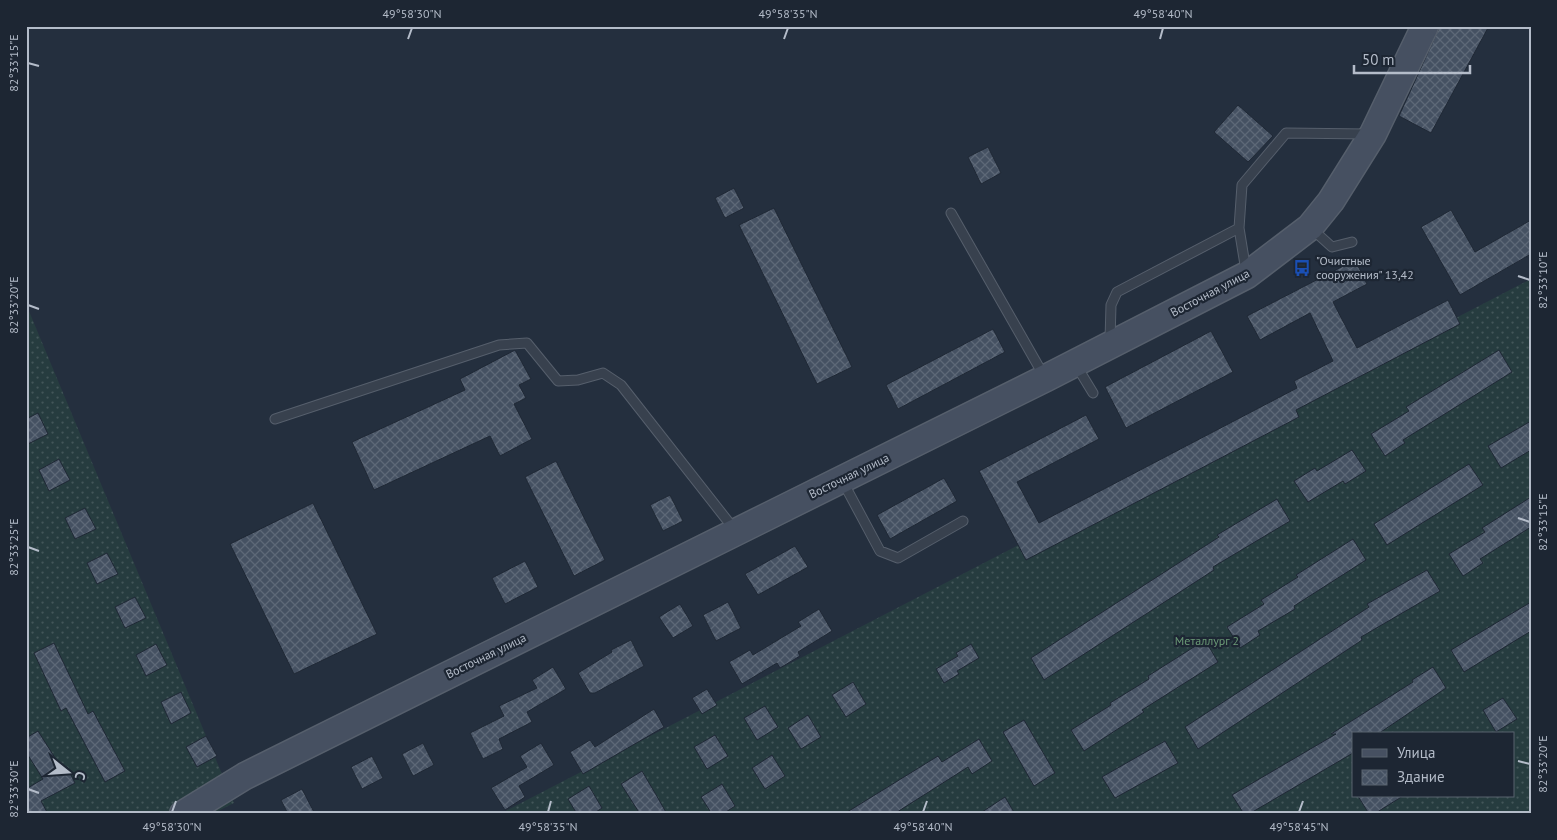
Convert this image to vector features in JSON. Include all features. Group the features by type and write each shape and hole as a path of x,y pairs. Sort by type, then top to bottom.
{"main road":[{"name":"Восточная улица","path":"183,814 263,767 1046,378 1247,275 1310,227 1331,201 1373,134 1423,29"}],"lane":[{"path":"1247,275 1239,228 1242,185 1286,133 1373,134"},
{"path":"951,213 1046,378"},
{"path":"1310,227 1332,247 1352,242"},
{"path":"1110,345 1111,305 1116,292 1239,228"},
{"path":"275,419 499,345 527,343 558,381 578,380 603,374 621,386 736,532"},
{"path":"1074,363 1093,393"},
{"path":"841,479 880,551 898,558 963,521"}],"green space":[{"name":"Металлург 2","path":"1531,279 1531,814 500,814"},
{"path":"26,304 234,803 212,814 26,814"}],"building":[{"path":"1440,26 1489,26 1431,133 1399,116"},
{"path":"1238,105 1273,136 1248,162 1214,132"},
{"path":"988,147 1001,173 981,184 968,157"},
{"path":"734,188 744,208 725,218 715,198"},
{"path":"774,208 852,367 817,384 739,225"},
{"path":"1451,210 1475,252 1531,220 1531,254 1460,295 1421,227"},
{"path":"1355,260 1367,284 1333,302 1357,348 1448,300 1460,324 1296,410 1299,417 1026,560 979,471 1086,415 1099,439 1017,482 1039,523 1297,388 1294,381 1333,361 1310,313 1260,340 1247,316"},
{"path":"993,329 1005,352 898,409 886,385"},
{"path":"1211,331 1233,372 1126,428 1105,387"},
{"path":"515,350 531,379 519,385 526,398 514,404 532,439 500,456 490,436 374,490 352,442 465,390 460,379"},
{"path":"1499,350 1512,372 1403,440 1405,443 1385,456 1371,434 1409,411 1406,407"},
{"path":"38,413 48,434 26,445 26,419"},
{"path":"1531,421 1531,450 1501,468 1488,446"},
{"path":"1352,450 1366,471 1345,484 1343,481 1308,502 1294,481 1315,468 1317,471"},
{"path":"59,459 70,480 49,491 39,470"},
{"path":"556,461 605,560 574,576 525,477"},
{"path":"1469,464 1483,485 1387,545 1374,524"},
{"path":"944,478 957,501 890,539 877,515"},
{"path":"670,495 683,521 663,531 650,505"},
{"path":"1531,497 1531,527 1480,559 1483,563 1463,576 1449,554 1485,532 1482,528"},
{"path":"1277,499 1290,521 1213,567 1214,570 1044,680 1031,658 1219,537 1217,535"},
{"path":"313,503 377,634 294,674 230,544"},
{"path":"85,508 96,529 75,539 65,518"},
{"path":"1353,539 1366,560 1294,606 1295,609 1258,631 1260,635 1240,648 1227,627 1264,604 1261,600 1298,577 1296,575"},
{"path":"795,546 808,567 758,595 745,574"},
{"path":"107,553 118,574 97,584 87,563"},
{"path":"525,561 538,587 505,604 492,578"},
{"path":"1427,570 1440,591 1361,637 1362,640 1198,749 1185,727 1369,607 1367,604"},
{"path":"135,597 146,618 125,628 115,607"},
{"path":"728,602 741,628 716,641 703,615"},
{"path":"1531,602 1531,631 1464,672 1451,650"},
{"path":"680,604 693,626 673,638 659,617"},
{"path":"819,609 832,631 798,652 800,656 780,668 777,663 742,684 729,662 750,650 753,655 801,626 798,622"},
{"path":"631,640 644,666 595,693 590,693 578,673 612,652 611,650"},
{"path":"1205,640 1218,662 1142,710 1144,712 1084,751 1071,730 1149,679 1148,676"},
{"path":"54,643 88,714 93,711 125,771 105,782 66,708 61,711 34,653"},
{"path":"156,644 167,665 146,676 136,655"},
{"path":"971,644 979,658 957,671 959,674 944,683 936,669 958,656 956,653"},
{"path":"553,667 566,689 527,712 532,722 499,739 503,749 483,759 470,733 504,716 499,706 537,688 532,680"},
{"path":"1433,667 1446,688 1381,732 1352,732 1352,754 1249,814 1244,814 1232,795 1336,734 1331,734 1413,682 1412,680"},
{"path":"853,682 866,704 846,717 832,695"},
{"path":"707,689 717,705 702,714 692,698"},
{"path":"181,692 191,713 171,724 161,702"},
{"path":"1503,698 1517,719 1496,732 1483,710"},
{"path":"765,706 778,727 757,740 744,718"},
{"path":"654,709 664,727 583,774 570,752 590,740 595,747"},
{"path":"808,715 821,737 801,749 788,728"},
{"path":"1024,720 1055,773 1034,786 1003,732"},
{"path":"38,731 62,769 67,767 75,783 41,801 48,814 26,814 26,789 43,779 26,752 26,738"},
{"path":"715,735 728,756 707,769 694,747"},
{"path":"206,736 217,756 197,767 186,747"},
{"path":"979,739 992,761 972,774 968,767 894,814 844,814 938,756 942,762"},
{"path":"1165,741 1178,763 1115,798 1102,777"},
{"path":"423,743 434,765 413,776 402,754"},
{"path":"541,743 554,765 519,786 525,797 505,810 491,788 527,767 520,756"},
{"path":"772,755 785,776 765,789 752,768"},
{"path":"372,756 383,778 362,789 351,767"},
{"path":"642,771 667,814 640,814 621,784"},
{"path":"722,784 735,806 723,814 712,814 701,797"},
{"path":"589,786 602,808 593,814 577,814 568,799"},
{"path":"302,789 315,814 288,814 281,800"},
{"path":"1005,797 1015,814 979,814"},
{"path":"1359,798 1400,798 1374,814 1369,814"}],"place":[{"name":"\"Очистные сооружения\" 13,42","path":"1302,268"}]}
